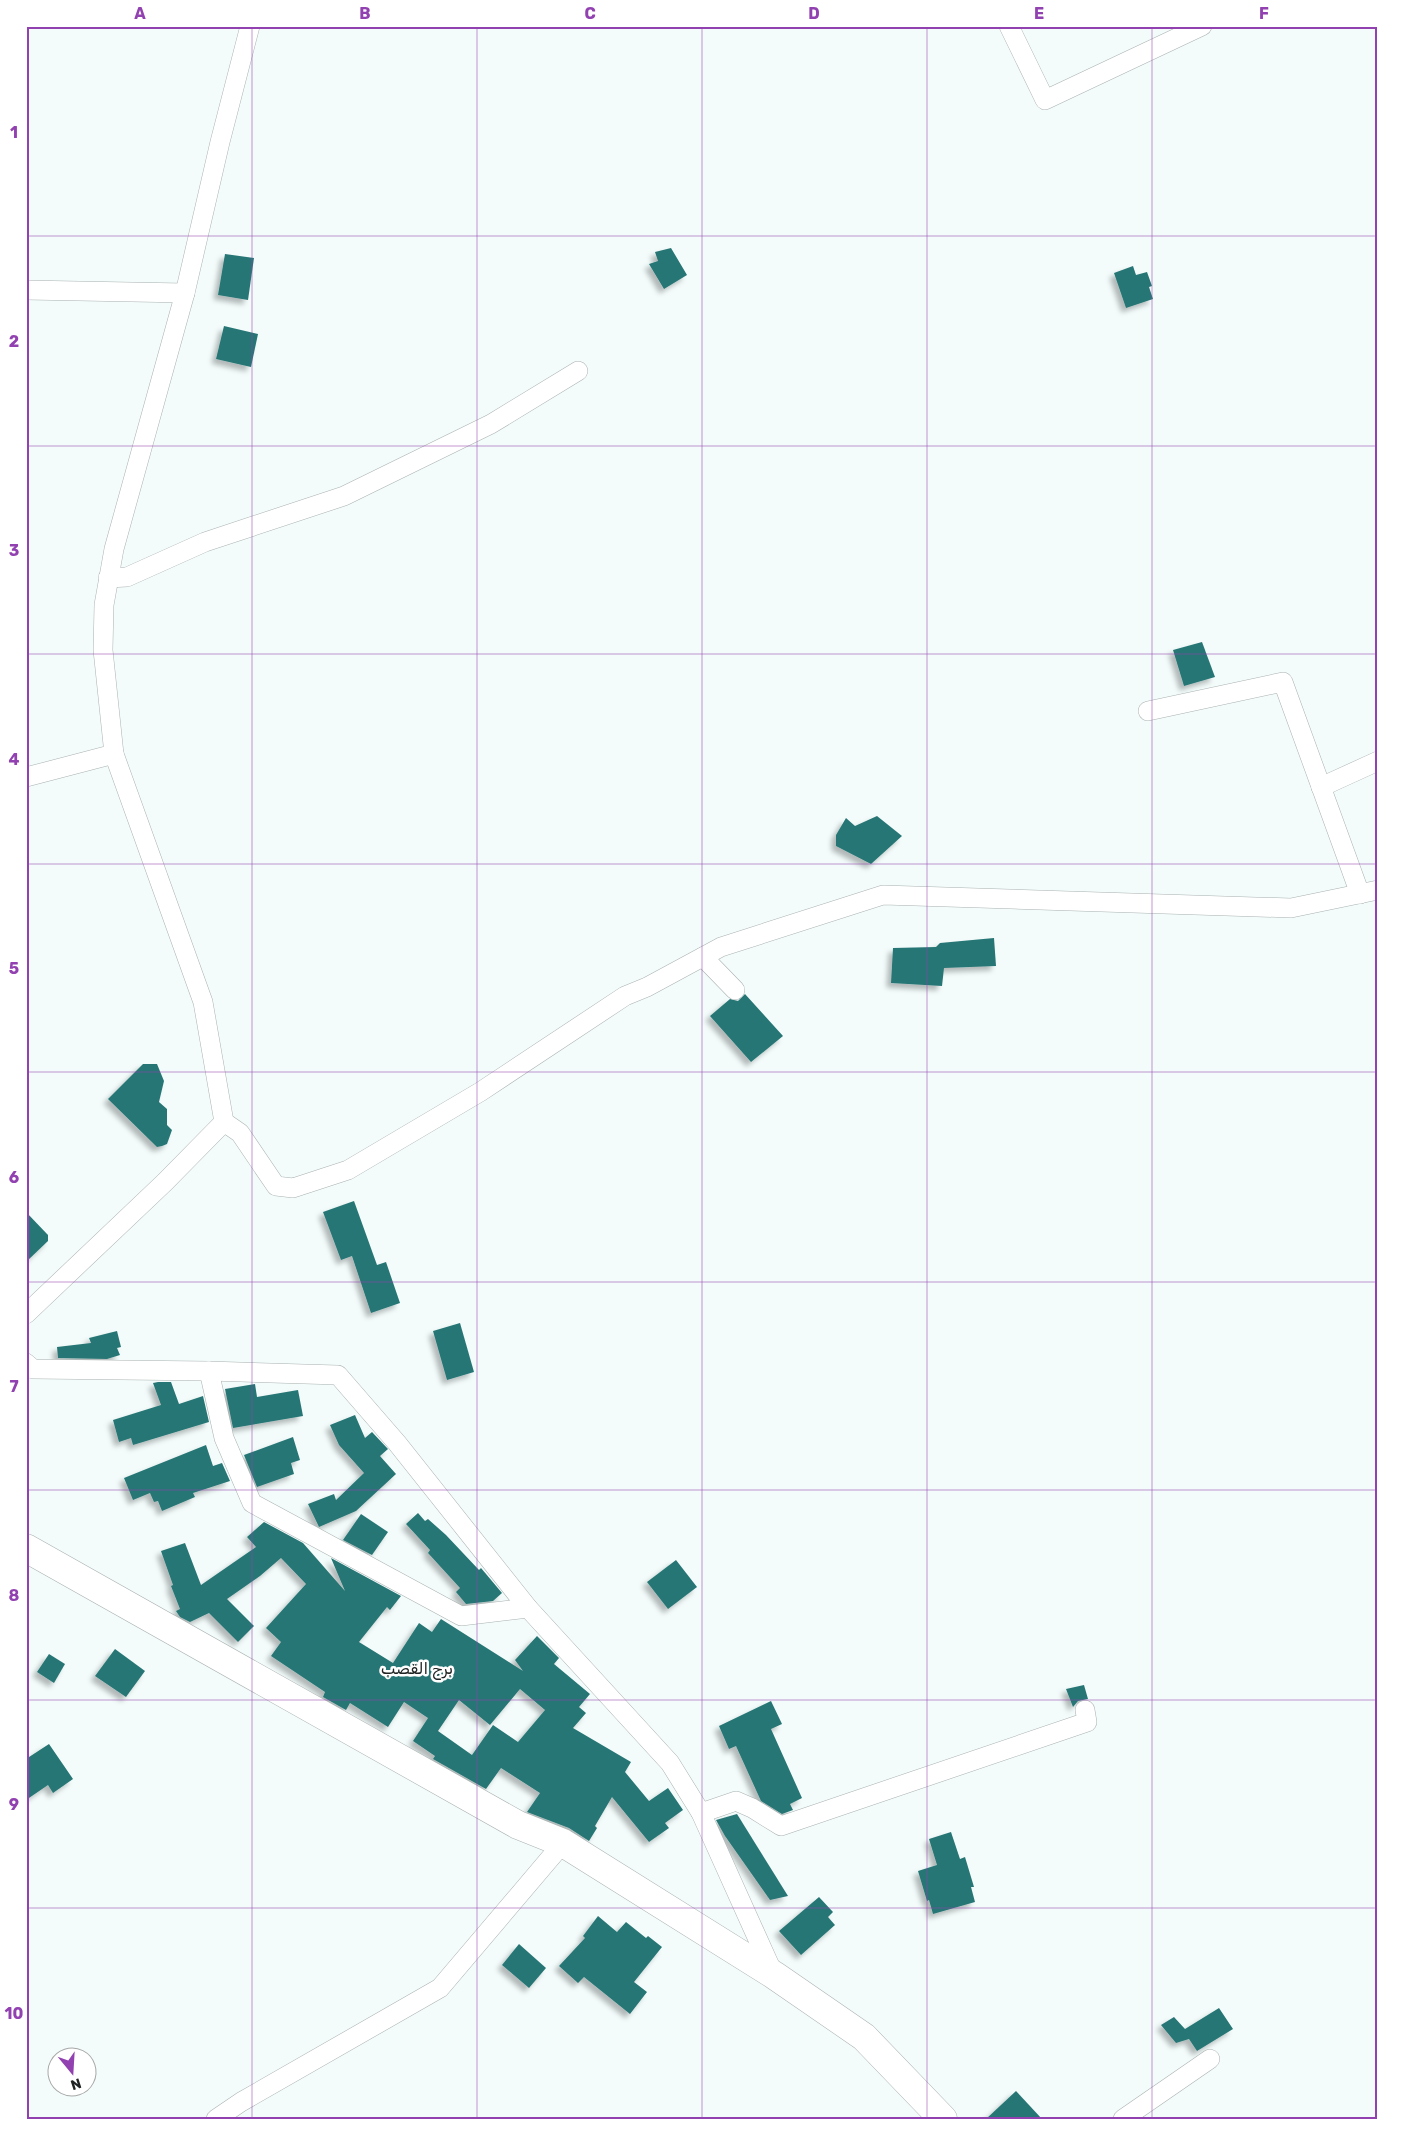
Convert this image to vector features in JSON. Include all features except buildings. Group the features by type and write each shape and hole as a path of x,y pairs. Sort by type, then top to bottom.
{"main road":[{"path":"26,1548 509,1820 563,1843 774,1975 868,2042 943,2119"}],"street":[{"path":"250,26 220,142 185,293 119,530 104,605 103,650 114,754 204,1002 224,1122 240,1133 276,1186 293,1188 348,1170 480,1092 625,996 647,987 721,947 883,895 1291,908 1369,892 1322,787 1283,682 1148,711"},
{"path":"1009,26 1045,100 1202,26"},
{"path":"26,290 185,293"},
{"path":"108,578 127,577 205,542 344,496 491,424 578,370"},
{"path":"26,777 114,754"},
{"path":"1322,787 1378,761"},
{"path":"704,957 735,990"},
{"path":"26,1314 165,1182 224,1122"},
{"path":"26,1363 33,1369 338,1375 397,1443 528,1608 670,1764 701,1813 774,1975"},
{"path":"209,1371 224,1438 252,1503 461,1616 528,1608"},
{"path":"701,1813 736,1801 752,1808 781,1826 1087,1722 1085,1710"},
{"path":"216,2119 241,2102 440,1988 563,1843"},
{"path":"1123,2119 1210,2059"}],"district":[{"name":"برج القصب","path":"417,1668"}]}
